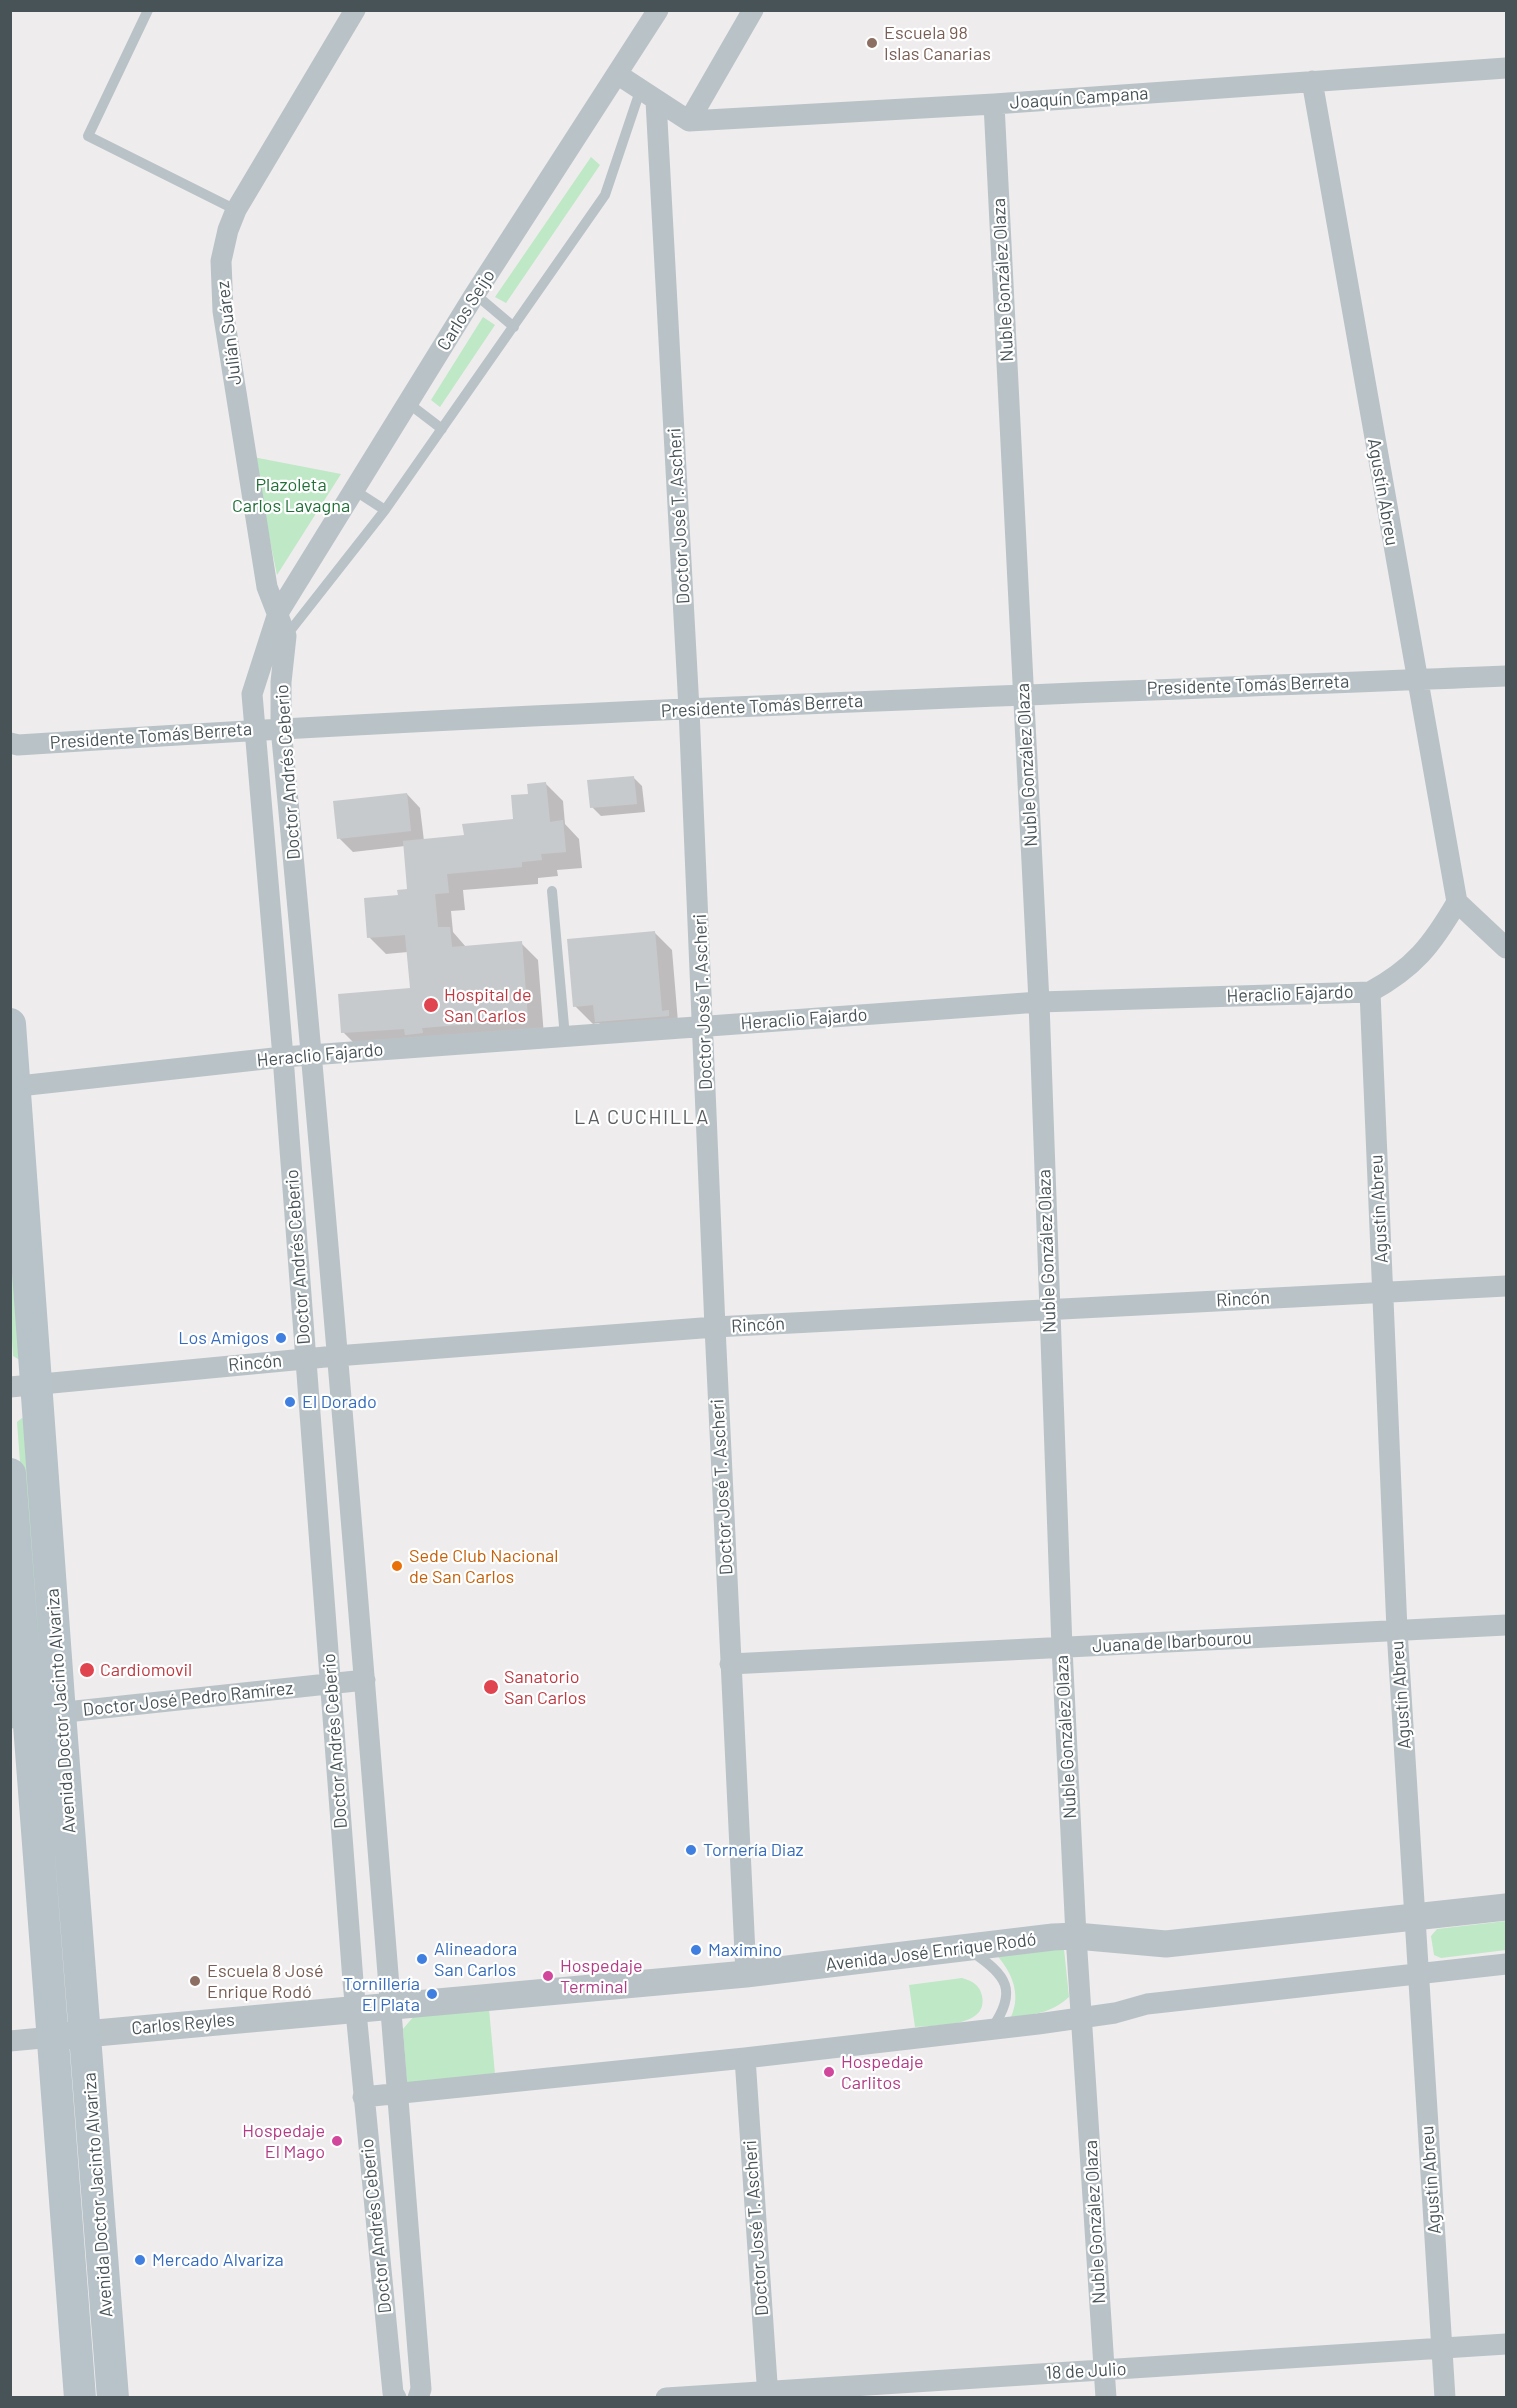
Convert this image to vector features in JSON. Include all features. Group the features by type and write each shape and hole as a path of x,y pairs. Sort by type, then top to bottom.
{"main road":[{"name":"Avenida Doctor Jacinto Alvariza","path":"10,1024 24,1385 60,1713 113,2397"},
{"name":"Avenida Doctor Jacinto Alvariza","path":"10,1474 19,1717 53,2037 80,2397"}],"street":[{"name":"Julián Suárez","path":"278,614 267,587 223,311 221,261 228,230 236,210 355,10"},
{"name":"Carlos Seijo","path":"278,614 475,294 658,10"},
{"path":"617,75 689,121 753,10"},
{"name":"Joaquín Campana","path":"689,121 994,104 1506,68"},
{"name":"Agustín Abreu","path":"1312,81 1457,902"},
{"name":"Doctor José T. Ascheri","path":"648,96 689,709 730,1664 746,1974"},
{"name":"Nuble González Olaza","path":"994,104 1039,1002 1048,1308 1076,1936 1106,2397"},
{"name":"Doctor Andrés Ceberio","path":"278,614 286,636 281,682 281,728 313,1055 421,2389 418,2397"},
{"name":"Doctor Andrés Ceberio","path":"278,614 252,694 254,729 283,1057 355,2008 393,2393 396,2397"},
{"name":"Presidente Tomás Berreta","path":"13,747 254,729 1023,694 1506,676"},
{"path":"1457,902 1506,948"},
{"name":"Heraclio Fajardo","path":"13,1087 283,1057 1039,1002 1370,992 1401,975 1428,946 1457,902"},
{"name":"Agustín Abreu","path":"1370,992 1397,1630 1445,2397"},
{"name":"Rincón","path":"24,1385 336,1356 715,1327 1506,1286"},
{"name":"Juana de Ibarbourou","path":"730,1664 1506,1625"},
{"name":"Doctor José Pedro Ramírez","path":"19,1717 364,1680"},
{"name":"Avenida José Enrique Rodó","path":"355,2008 746,1974 1076,1936 1166,1944 1506,1907"},
{"path":"363,2097 745,2058 1083,2019 1147,2004 1506,1964"},
{"name":"Carlos Reyles","path":"10,2041 355,2008"},
{"name":"Doctor José T. Ascheri","path":"745,2058 768,2394"},
{"name":"18 de Julio","path":"666,2397 768,2394 1506,2344"}],"lane":[{"path":"148,10 88,136 236,210"},
{"path":"286,636 385,510 605,195 648,96"},
{"path":"475,294 514,327"},
{"path":"408,403 442,429"},
{"path":"354,490 385,510"},
{"path":"552,891 565,1036"},
{"path":"965,1948 999,1972 1006,1990 1005,2009 992,2028"}],"green space":[{"path":"591,157 600,165 506,303 495,297"},
{"path":"483,317 495,325 440,407 431,400"},
{"name":"Plazoleta Carlos Lavagna","path":"253,457 341,474 277,575"},
{"path":"10,1199 21,1358 18,1359 13,1356 11,1320"},
{"path":"22,1418 25,1419 44,1690 37,1688 17,1422"},
{"path":"1506,1921 1506,1950 1441,1958 1434,1955 1431,1936 1437,1929"},
{"path":"1064,1949 1069,1997 1049,2010 1011,2017 1015,1999 1013,1983 1006,1967 995,1953"},
{"path":"962,1978 975,1984 981,1992 982,2006 977,2014 958,2023 915,2027 909,1985"},
{"path":"489,2009 495,2074 407,2084 403,2029 414,2016"}],"building":[{"path":"634,776 637,804 590,808 587,780"},
{"path":"546,782 550,822 563,820 566,852 541,854 542,860 522,862 522,867 447,874 449,893 435,894 438,927 450,927 452,947 522,941 528,1019 422,1028 423,1033 405,1035 404,1029 341,1033 338,994 410,988 405,935 367,938 364,898 398,895 397,890 407,889 403,841 464,835 462,824 513,819 511,795 528,794 527,784"},
{"path":"407,793 411,831 337,839 333,801"},
{"path":"655,931 662,1011 669,1010 669,1016 595,1022 593,1005 573,1007 567,939"}],"place":[{"name":"Escuela 98 Islas Canarias","path":"872,43"},
{"name":"Hospital de San Carlos","path":"431,1005"},
{"name":"Los Amigos","path":"281,1338"},
{"name":"El Dorado","path":"290,1402"},
{"name":"Sede Club Nacional de San Carlos","path":"397,1566"},
{"name":"Cardiomovil","path":"87,1670"},
{"name":"Sanatorio San Carlos","path":"491,1687"},
{"name":"Tornería Diaz","path":"691,1850"},
{"name":"Maximino","path":"696,1950"},
{"name":"Alineadora San Carlos","path":"422,1959"},
{"name":"Hospedaje Terminal","path":"548,1976"},
{"name":"Escuela 8 José Enrique Rodó","path":"195,1981"},
{"name":"Tornillería El Plata","path":"432,1994"},
{"name":"Hospedaje Carlitos","path":"829,2072"},
{"name":"Hospedaje El Mago","path":"337,2141"},
{"name":"Mercado Alvariza","path":"140,2260"}],"district":[{"name":"LA CUCHILLA","path":"642,1117"}]}
